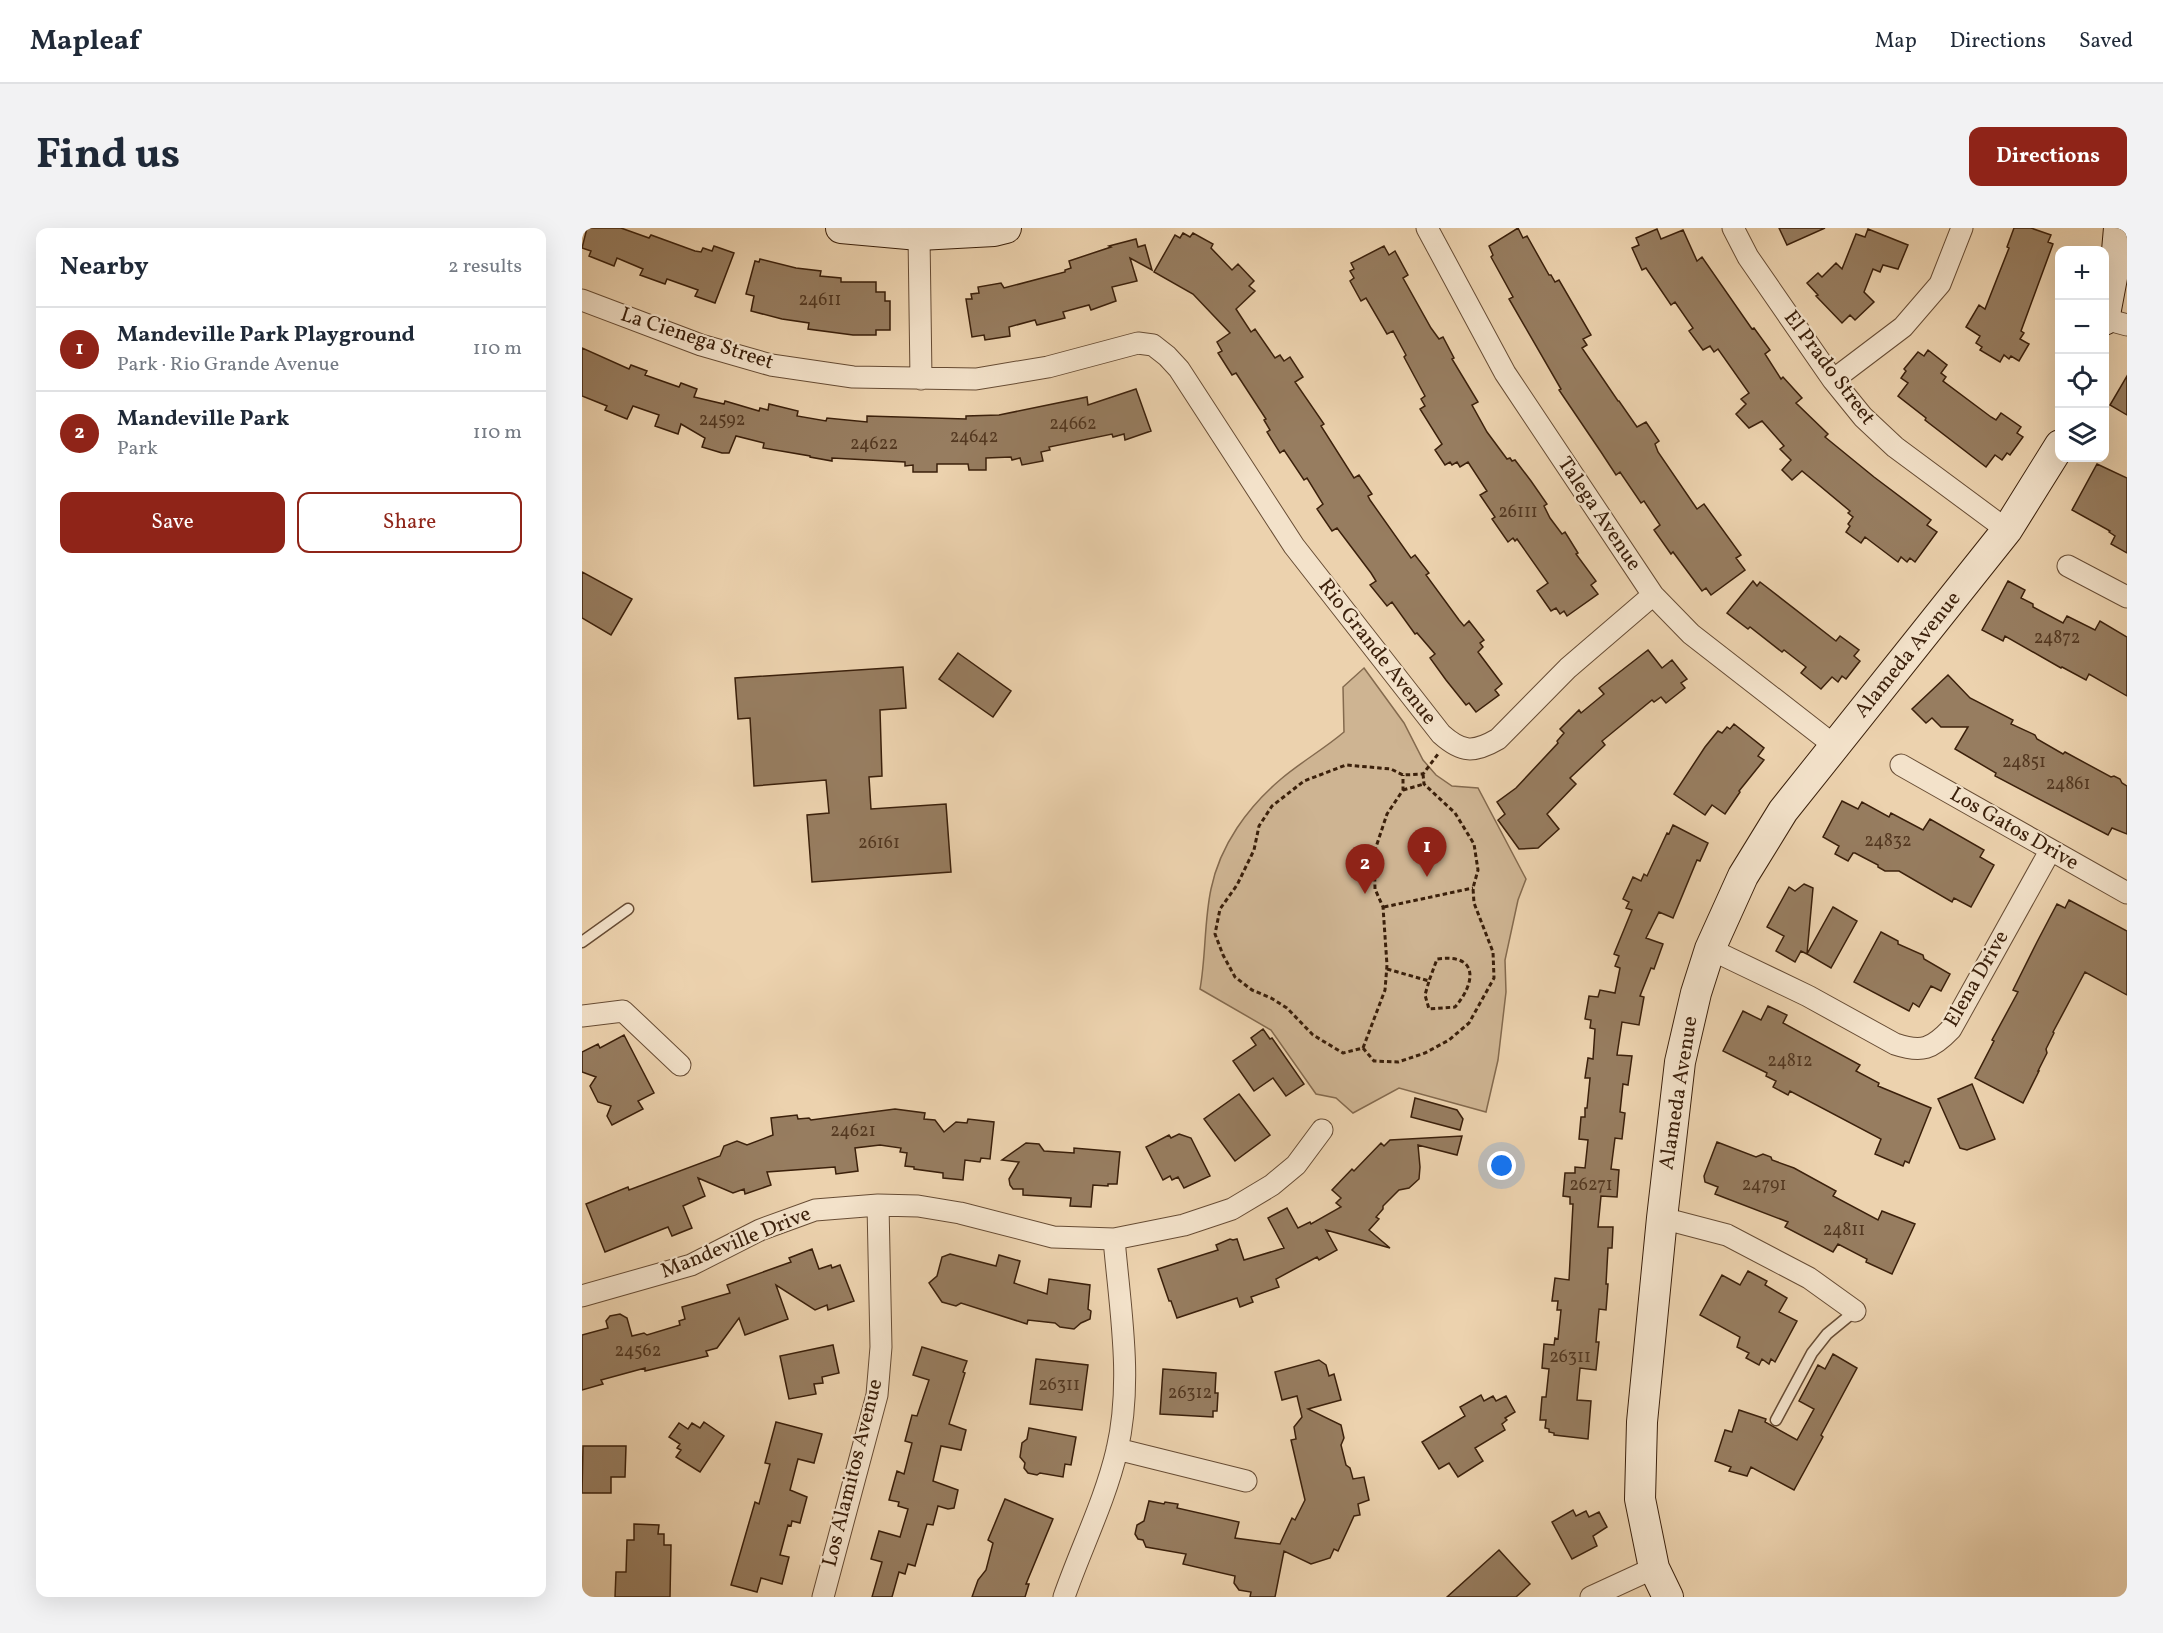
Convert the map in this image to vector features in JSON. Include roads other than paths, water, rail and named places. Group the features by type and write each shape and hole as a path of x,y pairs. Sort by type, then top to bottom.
{"street":[{"path":"841,228 920,235 994,231 1006,228"},
{"name":"Talega Avenue","path":"1427,228 1505,373 1653,595 1691,634 1835,747"},
{"name":"El Prado Street","path":"1733,228 1748,257 1833,380 1863,417 1895,447 2007,530"},
{"path":"1833,380 1903,327 1940,284 1962,228"},
{"path":"2108,300 2119,228"},
{"path":"920,235 921,379"},
{"name":"La Cienega Street","path":"582,300 701,345 771,365 853,377 976,379 1048,367 1125,345 1138,343 1153,345"},
{"path":"2109,321 2127,324"},
{"name":"Rio Grande Avenue","path":"1153,345 1179,369 1294,546 1441,734 1454,746 1469,750 1486,747 1498,739 1568,668 1653,595"},
{"name":"Alameda Avenue","path":"1668,1597 1654,1568 1640,1499 1642,1422 1680,1062 1695,993 1710,949 1743,876 1783,811 2007,530 2055,453"},
{"path":"2068,566 2127,597"},
{"name":"Los Gatos Drive","path":"1901,765 2127,893"},
{"name":"Elena Drive","path":"1710,949 1808,996 1895,1044 1910,1049 1925,1049 1938,1042 1951,1029 2050,851"},
{"path":"582,1016 623,1011 680,1065"},
{"name":"Mandeville Drive","path":"582,1296 691,1265 759,1230 814,1210 878,1205 918,1206 960,1213 1053,1237 1114,1239 1184,1225 1232,1209 1272,1185 1296,1165 1322,1130"},
{"name":"Los Alamitos Avenue","path":"823,1597 877,1395 880,1347 878,1205"},
{"path":"1662,1218 1727,1235 1809,1278 1855,1311"},
{"path":"1064,1597 1105,1492 1117,1449 1124,1403 1125,1358 1114,1239"},
{"path":"1117,1449 1246,1481"},
{"path":"1591,1597 1654,1568"}],"lane":[{"path":"582,942 628,909"},
{"path":"1776,1420 1812,1353 1827,1334 1855,1311"}],"place":[{"name":"Mandeville Park Playground","path":"1427,877"},
{"name":"Mandeville Park","path":"1365,894"}]}
